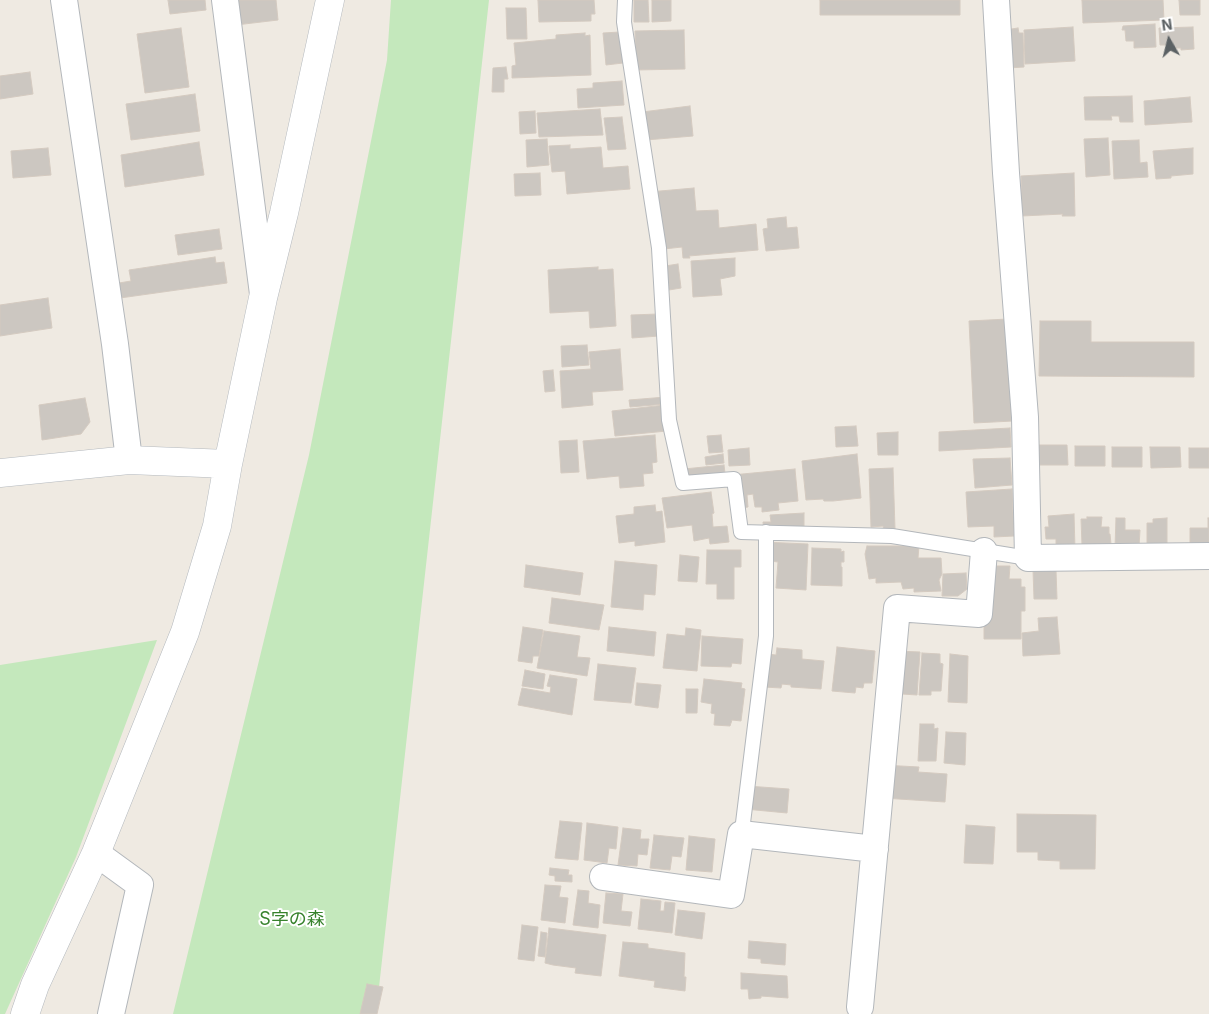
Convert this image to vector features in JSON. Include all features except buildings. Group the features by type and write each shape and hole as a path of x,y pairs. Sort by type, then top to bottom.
{"street":[{"path":"64,0 115,344 129,460"},
{"path":"225,0 263,298"},
{"path":"25,1014 35,985 96,854 185,632 217,526 263,298 284,213 330,0"},
{"path":"996,0 1006,173 1025,417 1028,558 1209,556"},
{"path":"0,473 129,460 228,464"},
{"path":"860,1007 898,608 979,614 984,551"},
{"path":"603,877 732,895 741,834 875,849"},
{"path":"96,854 140,885 111,1014"}],"lane":[{"path":"625,0 624,22 659,248 669,420 683,483 734,479 741,532 892,536 1028,558"},
{"path":"740,842 766,636 766,532"}],"green space":[{"name":"S字の森","path":"391,0 489,0 376,1014 173,1014 309,455 387,60"},
{"path":"157,640 76,857 5,1014 0,1014 0,665"}]}
